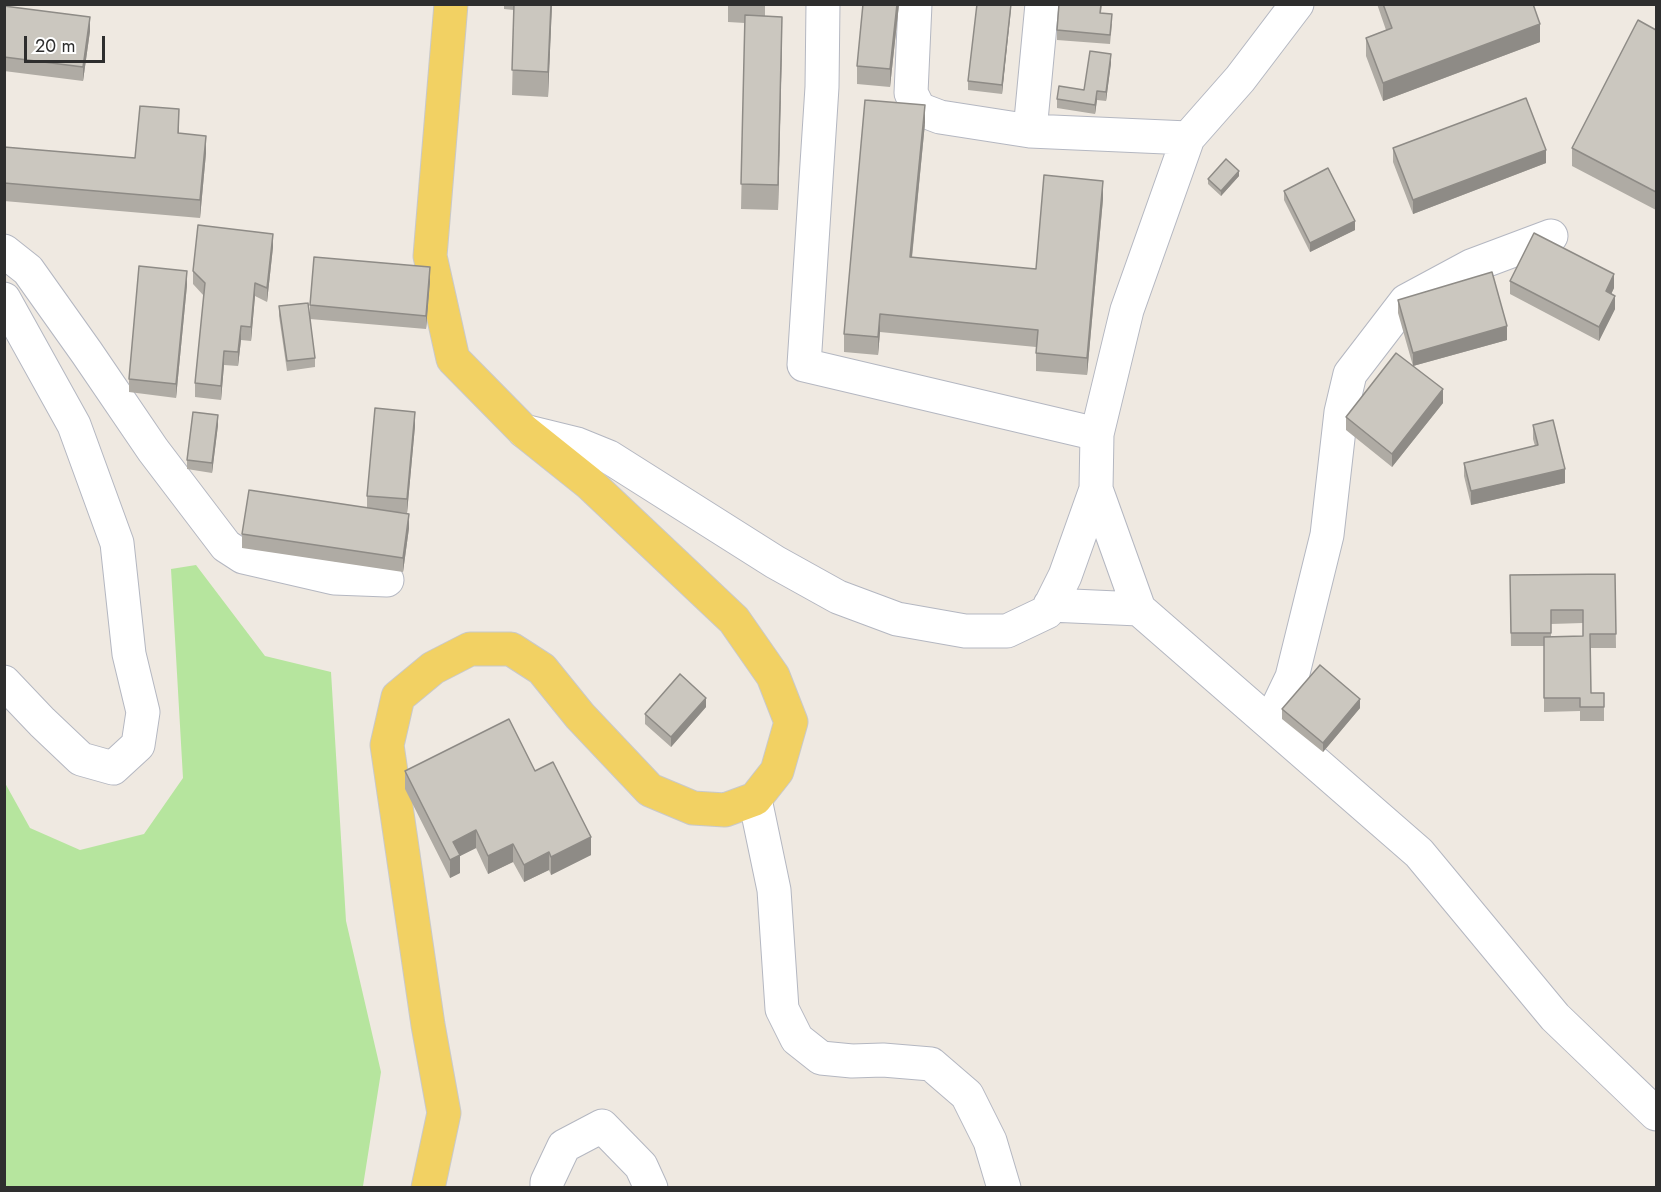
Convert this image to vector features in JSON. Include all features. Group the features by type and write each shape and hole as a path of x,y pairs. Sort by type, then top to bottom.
{"main road":[{"path":"428,1188 444,1113 428,1025 387,745 399,697 433,668 470,649 511,649 542,669 580,716 650,790 693,807 725,810 756,799 777,771 791,722 773,676 734,620 589,483 524,431 453,359 430,256 451,4"}],"street":[{"path":"824,4 822,87 804,365 1097,434"},
{"path":"915,4 911,93 919,109 940,117 1030,131 1188,138"},
{"path":"1030,131 1042,4"},
{"path":"524,431 577,444 609,457 775,562 838,597 897,619 965,631 1008,631 1047,612 1065,576 1095,489 1097,434 1127,310 1188,138 1240,79 1297,4"},
{"path":"1270,723 1292,677 1327,535 1341,412 1350,374 1406,301 1471,266 1551,236"},
{"path":"4,251 28,270 153,450 226,546 243,557 334,578 387,580"},
{"path":"4,299 74,425 117,543 129,654 143,712 138,745 113,768 81,759 4,682"},
{"path":"1095,489 1139,609 1419,852 1555,1017 1656,1114"},
{"path":"1050,605 1139,609"},
{"path":"756,799 774,890 782,1009 797,1039 821,1058 931,1064 967,1095 990,1141 1004,1188"},
{"path":"547,1188 547,1182 564,1146 602,1126 641,1166 651,1188"}],"green space":[{"path":"196,565 265,656 331,672 346,921 381,1072 363,1186 362,1188 5,1187 5,783 30,828 80,850 144,834 183,778 171,569"}],"building":[{"path":"514,4 551,4 548,72 512,70"},
{"path":"863,4 897,4 890,69 857,66"},
{"path":"977,4 1011,4 1002,85 968,81"},
{"path":"1059,4 1101,4 1100,13 1112,14 1110,35 1057,30"},
{"path":"1383,4 1533,4 1540,24 1383,83 1366,38 1392,28"},
{"path":"4,6 90,17 83,67 4,57"},
{"path":"745,15 782,17 778,185 741,184"},
{"path":"1638,20 1656,30 1656,192 1572,148"},
{"path":"1090,51 1111,54 1106,92 1097,91 1095,105 1057,99 1059,86 1084,90"},
{"path":"1526,98 1546,150 1413,200 1393,148"},
{"path":"865,100 925,105 910,257 1036,269 1044,175 1103,181 1087,358 1036,353 1038,330 880,314 878,337 844,334"},
{"path":"140,106 179,109 178,133 206,136 200,200 4,183 4,147 135,158"},
{"path":"1226,159 1239,171 1221,191 1208,179"},
{"path":"1328,168 1355,221 1310,243 1284,191"},
{"path":"198,225 273,234 267,288 255,283 251,327 241,326 238,352 224,351 221,386 195,383 205,283 193,271"},
{"path":"1534,233 1614,274 1606,291 1615,296 1599,327 1510,281"},
{"path":"314,257 430,267 426,316 310,305"},
{"path":"139,266 187,271 176,384 129,379"},
{"path":"1492,272 1507,326 1413,353 1398,300"},
{"path":"308,303 315,358 287,361 279,306"},
{"path":"1396,353 1443,389 1392,454 1346,417"},
{"path":"375,408 415,412 407,499 367,496"},
{"path":"193,412 218,415 212,463 187,460"},
{"path":"1553,420 1565,469 1471,491 1464,463 1538,445 1533,425"},
{"path":"249,490 409,514 403,558 242,534"},
{"path":"1615,574 1616,634 1590,634 1591,693 1604,693 1604,707 1580,707 1580,698 1544,698 1544,637 1583,636 1583,610 1551,610 1551,633 1511,633 1510,575"},
{"path":"1320,665 1360,699 1323,743 1282,709"},
{"path":"680,674 706,698 671,737 645,714"},
{"path":"509,719 535,771 553,762 591,837 551,857 549,852 524,865 513,844 488,856 476,830 453,842 460,855 450,860 405,771"}]}
